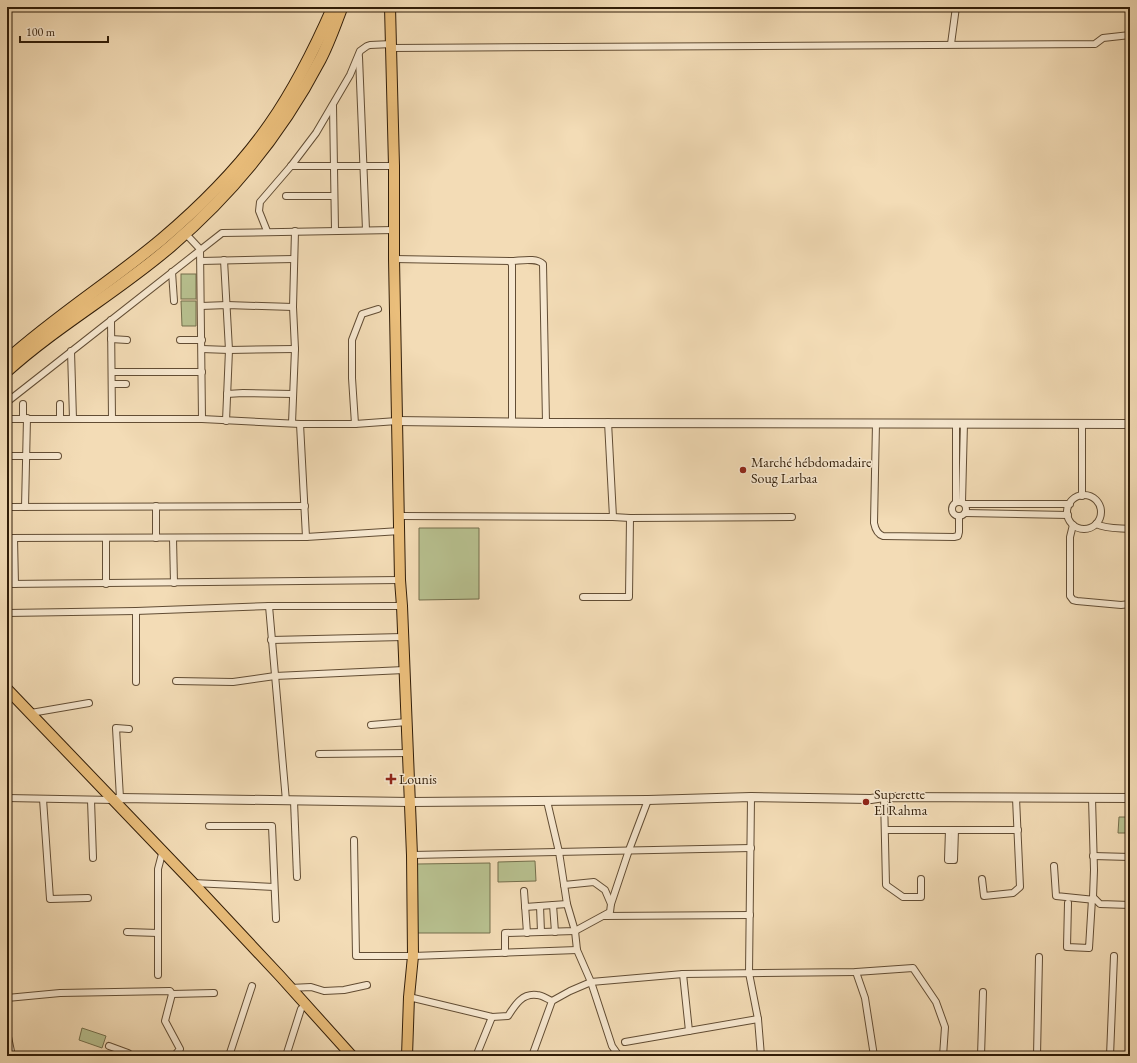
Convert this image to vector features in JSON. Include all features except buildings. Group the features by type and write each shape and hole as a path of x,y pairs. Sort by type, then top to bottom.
{"highway":[{"path":"7,360 162,239 204,201 226,178 270,125 292,90 312,54 333,7"},
{"path":"7,371 44,341 144,268 171,246 212,209 234,186 278,129 300,94 320,59 342,7"}],"main road":[{"path":"390,7 392,46 400,580 412,855 413,956 409,997 407,1056"},
{"path":"7,688 117,799 352,1056"}],"street":[{"path":"951,44 956,7"},
{"path":"267,231 259,211 260,202 291,166 316,133 350,75 359,54 366,46 1095,44 1103,38 1130,35"},
{"path":"359,54 366,230"},
{"path":"333,104 335,230"},
{"path":"291,166 394,166"},
{"path":"286,196 334,196"},
{"path":"7,402 217,235 224,232 394,230"},
{"path":"292,423 295,349 293,307 295,231"},
{"path":"185,233 200,249 202,420"},
{"path":"200,261 294,259"},
{"path":"394,259 535,260 540,261 543,264 546,423"},
{"path":"224,260 229,350 226,421"},
{"path":"510,261 512,265 512,422"},
{"path":"172,272 174,301"},
{"path":"201,306 226,305 293,307"},
{"path":"355,424 352,378 352,340 362,314 378,309"},
{"path":"111,320 112,419"},
{"path":"111,339 127,340"},
{"path":"180,340 202,340"},
{"path":"202,349 295,349"},
{"path":"71,351 73,419"},
{"path":"112,372 202,372"},
{"path":"112,384 126,384"},
{"path":"227,394 292,394"},
{"path":"23,404 26,456 25,506"},
{"path":"60,404 60,419"},
{"path":"7,419 202,420 300,424 355,424 397,421 546,423 1130,424"},
{"path":"608,422 613,516"},
{"path":"876,423 874,523 877,532 883,536 954,537 958,536 962,515 966,507 961,502 960,423"},
{"path":"300,424 306,537"},
{"path":"1082,424 1082,496"},
{"path":"7,456 58,456"},
{"path":"1082,496 1093,498 1098,503 1101,514 1096,524 1090,528 1083,529 1073,524 1068,515 1070,504 1075,499 1082,496"},
{"path":"1068,515 956,515 952,510 952,507 961,502 1070,504"},
{"path":"156,506 156,538"},
{"path":"7,507 304,506"},
{"path":"400,516 613,516 630,518 792,517"},
{"path":"583,597 629,597 630,518"},
{"path":"1073,524 1070,537 1070,596 1073,600 1120,605 1130,604"},
{"path":"1096,524 1109,528 1130,528"},
{"path":"7,538 306,537 400,531"},
{"path":"14,538 15,584"},
{"path":"106,538 106,584"},
{"path":"173,538 174,583"},
{"path":"7,584 400,580"},
{"path":"269,606 271,640 290,801 297,877"},
{"path":"7,613 136,611 269,606 402,606"},
{"path":"136,611 136,682"},
{"path":"271,640 403,637"},
{"path":"176,681 233,682 275,676 404,670"},
{"path":"31,713 90,703"},
{"path":"371,725 407,722"},
{"path":"117,799 116,728 130,729"},
{"path":"319,754 408,753"},
{"path":"751,796 749,973 758,1019 761,1056"},
{"path":"7,798 410,802 648,800 751,796 870,798 1130,798"},
{"path":"884,797 886,885 903,897 922,897 921,879"},
{"path":"982,879 984,896 1014,893 1020,887 1016,798"},
{"path":"1068,903 1067,947 1089,948 1094,900 1092,798"},
{"path":"43,799 50,899 88,898"},
{"path":"91,800 93,858"},
{"path":"505,953 505,933 575,931 610,912 611,904 629,850 648,800"},
{"path":"548,801 559,852 567,904 575,931 578,950 591,982 612,1046 619,1056"},
{"path":"209,826 272,826 276,919"},
{"path":"885,830 1018,830"},
{"path":"354,840 356,956 413,956 578,950"},
{"path":"412,855 751,848"},
{"path":"158,975 158,869 163,850"},
{"path":"1094,856 1130,857"},
{"path":"1054,866 1056,896 1094,900 1100,904 1130,905"},
{"path":"564,885 594,882 605,890 611,904"},
{"path":"194,883 274,887"},
{"path":"524,891 527,933"},
{"path":"525,907 567,904"},
{"path":"553,905 555,932"},
{"path":"540,906 541,932"},
{"path":"604,916 750,915"},
{"path":"127,932 158,933"},
{"path":"1110,1056 1114,956"},
{"path":"1037,1056 1039,957"},
{"path":"532,1056 552,1001 591,982 683,974 856,972 913,968 936,1002 945,1027 943,1056"},
{"path":"856,972 864,998 874,1056"},
{"path":"683,974 689,1031"},
{"path":"290,988 311,987 324,991 344,990 367,985"},
{"path":"229,1056 252,986"},
{"path":"7,998 60,994 162,991 170,991 172,994 214,993"},
{"path":"981,1056 983,992"},
{"path":"172,994 165,1021 180,1049 174,1056"},
{"path":"409,997 492,1017 508,1016 517,1003 526,996 538,994 552,1001"},
{"path":"286,1056 301,1009 306,1004"},
{"path":"481,1056 477,1054 492,1017"},
{"path":"625,1042 758,1019"},
{"path":"7,1032 12,1056"},
{"path":"109,1046 132,1056"}],"green space":[{"path":"181,274 196,274 196,299 181,299"},
{"path":"181,301 196,301 196,326 182,326"},
{"path":"419,528 479,528 479,599 419,600"},
{"path":"1119,817 1130,817 1130,833 1118,833"},
{"path":"535,861 536,881 498,882 498,862"},
{"path":"490,863 490,933 416,933 417,864"},
{"path":"82,1028 106,1036 102,1048 79,1040"}],"place":[{"name":"Marché hébdomadaire Soug Larbaa","path":"743,470"},
{"name":"Lounis","path":"391,779"},
{"name":"Superette El Rahma","path":"866,802"}]}
